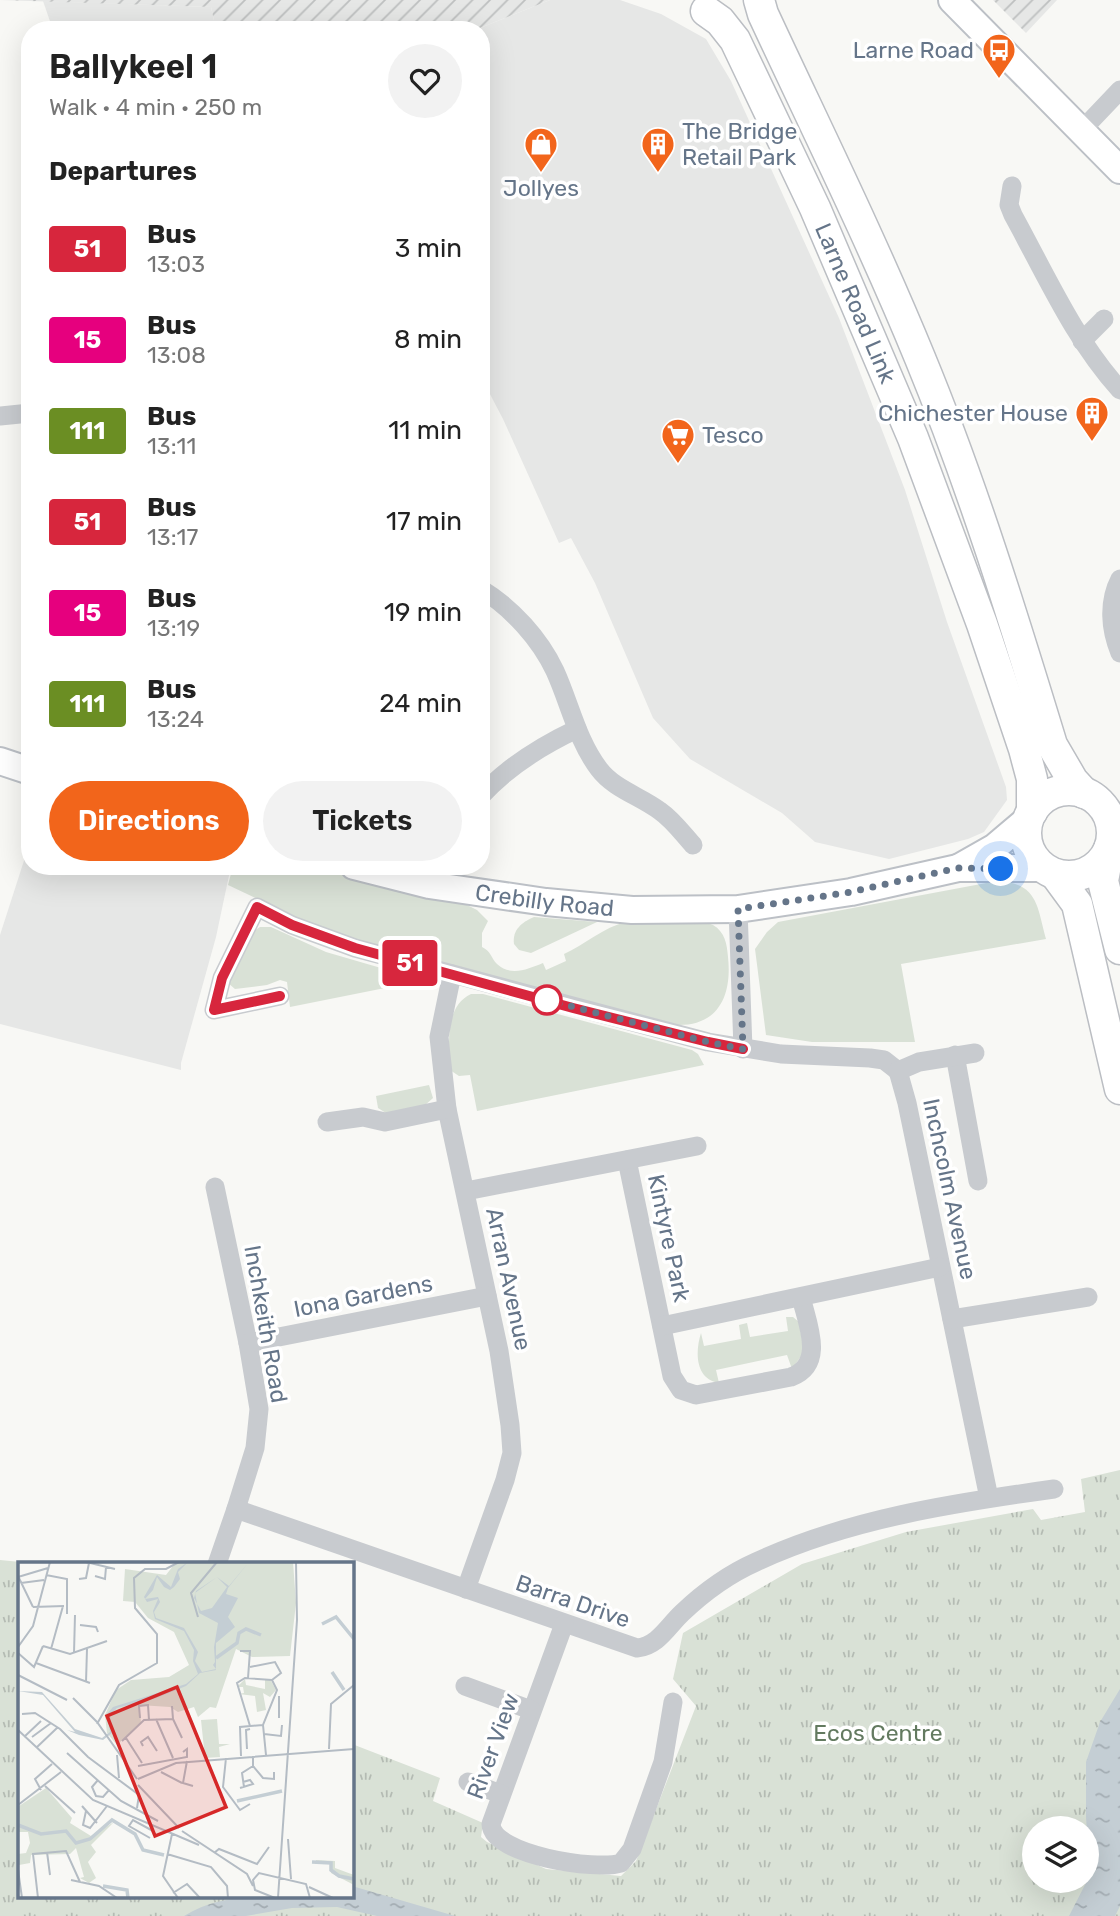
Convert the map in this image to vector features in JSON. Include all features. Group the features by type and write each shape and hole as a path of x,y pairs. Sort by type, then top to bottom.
{"main road":[{"path":"697,5 719,11 741,0"},
{"name":"Larne Road Link","path":"759,0 919,357 975,501 1052,745 1073,781 1084,793"},
{"name":"Larne Road Link","path":"697,5 720,21 735,40 815,208 913,438 982,624 1024,749 1032,779 1030,816"},
{"path":"1120,949 1103,881 1112,836 1110,822 1105,810 1096,800 1084,793 1071,790 1057,792 1044,798 1030,816 1026,830 1030,850 1076,904 1120,1089"},
{"path":"1049,871 1068,876 1081,874 1093,869 1109,849"}],"street":[{"path":"954,2 1120,170"},
{"path":"1081,131 1120,90"},
{"path":"1012,186 1009,205 1013,215 1082,341 1120,390"},
{"path":"1082,341 1104,318"},
{"path":"0,416 21,414"},
{"path":"1120,579 1112,605 1114,634 1120,653"},
{"path":"490,596 512,612 539,645 555,671 577,729 598,768 611,782 662,812 693,845"},
{"path":"490,788 515,764 577,729"},
{"path":"0,761 21,768"},
{"name":"Crebilly Road","path":"958,868 995,847 1030,816"},
{"name":"Crebilly Road","path":"390,875 429,885 546,902 632,910 738,909 851,892 958,868 1049,871"},
{"path":"280,996 214,1010 222,978 257,907 292,925 355,948 708,1042 790,1054 884,1060 898,1071 919,1062 975,1053"},
{"path":"738,909 743,1049"},
{"name":"Arran Avenue","path":"452,974 439,1037 447,1110 499,1352 512,1453 466,1589"},
{"path":"955,1055 978,1181"},
{"name":"Inchcolm Avenue","path":"898,1071 907,1102 989,1498"},
{"path":"327,1122 363,1117 385,1122 447,1110"},
{"name":"Kintyre Park","path":"466,1191 697,1146"},
{"name":"Kintyre Park","path":"627,1160 676,1385 687,1393 696,1395 791,1377 804,1370 812,1355 812,1344 801,1297"},
{"name":"Inchkeith Road","path":"215,1187 257,1392 258,1425 255,1448 236,1509"},
{"name":"Kintyre Park","path":"662,1326 940,1267"},
{"name":"Iona Gardens","path":"248,1343 487,1296"},
{"path":"952,1319 1087,1297"},
{"name":"Barra Drive","path":"236,1509 564,1625 630,1647 645,1647 656,1640 682,1613 727,1578 781,1550 814,1537 856,1525 989,1498 1054,1489"},
{"path":"218,1562 236,1509"},
{"name":"River View","path":"564,1625 531,1710 491,1828 503,1842 535,1855 572,1863 612,1866 621,1863 635,1842 663,1762 673,1702"},
{"path":"466,1686 531,1710"},
{"path":"468,1782 501,1794"}],"shaded area":[{"path":"0,0 550,0 490,24 490,21 214,21 211,7"},
{"path":"550,0 620,0 661,14 706,39 731,81 839,318 905,490 947,622 1006,787 1007,800 984,832 968,839 889,859 815,842 782,813 690,759 653,718 595,583 571,538 559,543 490,394 490,24"},
{"path":"993,0 1057,0 1026,33"},
{"path":"43,1 211,7 214,21 50,21"},
{"path":"21,870 21,875 229,875 216,937 181,1070 0,1024 0,935"}],"green space":[{"path":"231,875 346,875 416,895 465,904 477,910 488,921 482,933 482,947 502,968 514,971 543,963 546,970 566,961 564,954 626,922 671,920 707,923 720,931 726,943 728,983 714,1013 693,1024 679,1025 374,945 312,925 228,885"},
{"path":"997,881 1021,886 1034,898 1046,939 901,964 915,1042 812,1042 766,1035 755,949 778,922"},
{"path":"534,917 597,922 531,953 519,950 514,944 516,931"},
{"path":"260,927 271,927 326,952 381,968 391,976 395,986 290,1007 287,982 280,980 267,985 235,989 228,983 252,932"},
{"path":"471,994 483,994 692,1050 698,1054 704,1065 477,1111 470,1075 459,1076 450,1070 449,1038 452,1017 462,1000"},
{"path":"429,1085 433,1098 424,1106 386,1113 378,1108 376,1096"},
{"path":"786,1317 793,1317 799,1322 804,1352 792,1369 787,1355 716,1370 719,1383 705,1376 698,1356 701,1333 704,1346 741,1339 739,1325 747,1323 750,1337 788,1331"},
{"name":"Ecos Centre","path":"1120,1470 1120,1916 0,1916 0,1560 20,1562 18,1562 18,1898 354,1898 354,1745 440,1778 433,1801 483,1823 481,1837 487,1842 546,1869 621,1876 636,1861 696,1706 673,1679 683,1633 802,1564 906,1532 1033,1509 1041,1520 1085,1512 1081,1479"}],"water":[{"path":"1120,1689 1120,1906 1115,1916 1069,1916 1081,1893 1099,1893 1099,1816 1086,1816 1086,1762 1100,1722"},
{"path":"354,1887 455,1916 377,1916 337,1907 292,1908 246,1916 184,1916 222,1901 238,1898 354,1898"}],"bus line":[{"name":"51","path":"280,996 214,1010 222,978 257,907 292,925 355,948 573,1008 743,1049"}],"place":[{"name":"Larne Road","path":"999,80"},
{"name":"Jollyes","path":"541,174"},
{"name":"The Bridge Retail Park","path":"658,174"},
{"name":"Chichester House","path":"1092,443"},
{"name":"Tesco","path":"678,465"}],"route":[{"path":"547,1000 743,1049 738,909 851,892 958,868 1001,869"}]}
